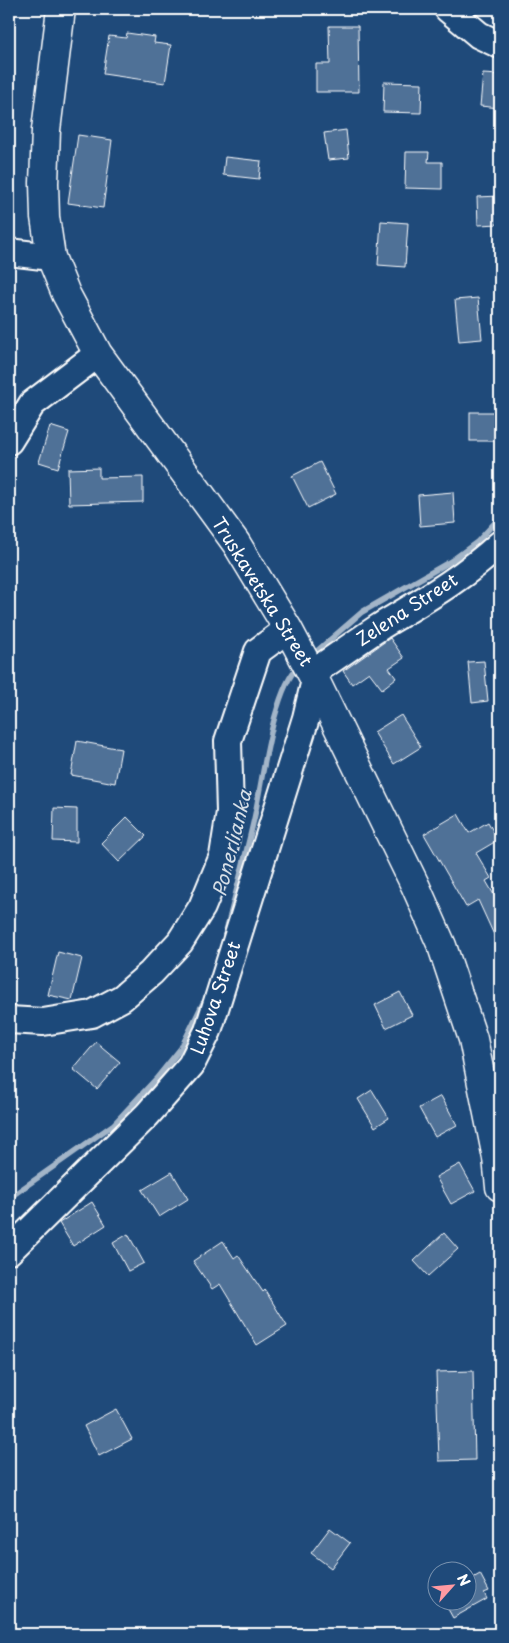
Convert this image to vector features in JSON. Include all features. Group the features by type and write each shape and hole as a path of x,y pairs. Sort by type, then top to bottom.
{"main road":[{"name":"Truskavetska Street","path":"61,9 46,139 44,183 45,218 52,258 66,294 98,354 236,543 304,659 415,885 458,988 473,1038 497,1158 500,1187"}],"street":[{"path":"448,9 479,35 500,45"},
{"path":"9,252 52,258"},
{"path":"9,440 17,414 98,354"},
{"name":"Zelena Street","path":"304,659 380,627 447,587 481,562 500,544"},
{"path":"9,1020 43,1022 92,1014 122,998 152,973 180,942 202,907 222,856 230,812 228,741 258,651 304,659"},
{"name":"Luhova Street","path":"9,1251 147,1115 191,1065 208,1031 303,728 304,659"}],"building":[{"path":"329,26 358,26 359,92 316,92 316,64 330,64"},
{"path":"127,33 155,37 154,43 171,45 165,83 103,74 109,36 126,38"},
{"path":"483,74 500,75 500,108 480,106"},
{"path":"384,82 422,83 421,113 383,112"},
{"path":"346,130 349,158 328,160 324,133"},
{"path":"78,135 112,140 103,208 68,203"},
{"path":"406,152 429,152 428,162 442,162 442,189 405,188"},
{"path":"225,157 261,161 259,179 223,175"},
{"path":"500,196 500,224 478,225 477,197"},
{"path":"381,221 408,223 405,267 378,265"},
{"path":"478,298 482,339 459,341 455,300"},
{"path":"470,412 500,412 500,441 470,441"},
{"path":"50,426 69,432 58,468 39,462"},
{"path":"320,462 336,494 308,508 292,476"},
{"path":"99,468 99,478 143,477 143,502 69,504 68,469"},
{"path":"453,492 455,523 420,526 418,495"},
{"path":"390,638 404,658 389,668 396,678 382,689 369,672 352,684 343,671"},
{"path":"484,661 488,701 472,703 468,662"},
{"path":"401,715 421,747 394,764 374,732"},
{"path":"77,741 121,749 115,783 71,775"},
{"path":"54,808 77,809 77,842 53,841"},
{"path":"458,814 469,833 488,822 498,840 476,853 491,878 486,881 500,905 500,948 478,900 466,907 424,834"},
{"path":"127,817 146,836 119,862 101,843"},
{"path":"58,952 82,958 72,1000 48,995"},
{"path":"400,992 412,1015 386,1028 375,1005"},
{"path":"96,1042 120,1062 97,1089 73,1069"},
{"path":"372,1090 389,1118 375,1127 358,1099"},
{"path":"441,1096 457,1125 435,1137 419,1108"},
{"path":"460,1164 475,1191 451,1204 436,1177"},
{"path":"172,1172 188,1199 159,1217 142,1190"},
{"path":"92,1202 106,1225 73,1246 59,1223"},
{"path":"444,1233 458,1249 428,1276 414,1261"},
{"path":"128,1234 144,1263 128,1271 113,1243"},
{"path":"223,1241 234,1258 238,1255 263,1292 265,1290 287,1326 257,1345 220,1284 212,1289 193,1261"},
{"path":"473,1371 475,1460 439,1461 436,1372"},
{"path":"116,1409 132,1439 99,1456 84,1426"},
{"path":"330,1528 350,1543 331,1568 311,1553"},
{"path":"480,1574 489,1591 484,1593 487,1599 476,1605 476,1576"},
{"path":"449,1610 467,1610 453,1618"}],"waterway":[{"name":"Ponerlianka","path":"311,656 362,612 451,561 477,542 500,517"},
{"name":"Ponerlianka","path":"225,935 244,863 275,715 290,677 299,666"},
{"name":"Ponerlianka","path":"9,1198 114,1124 156,1079 181,1048 203,1003"}]}
